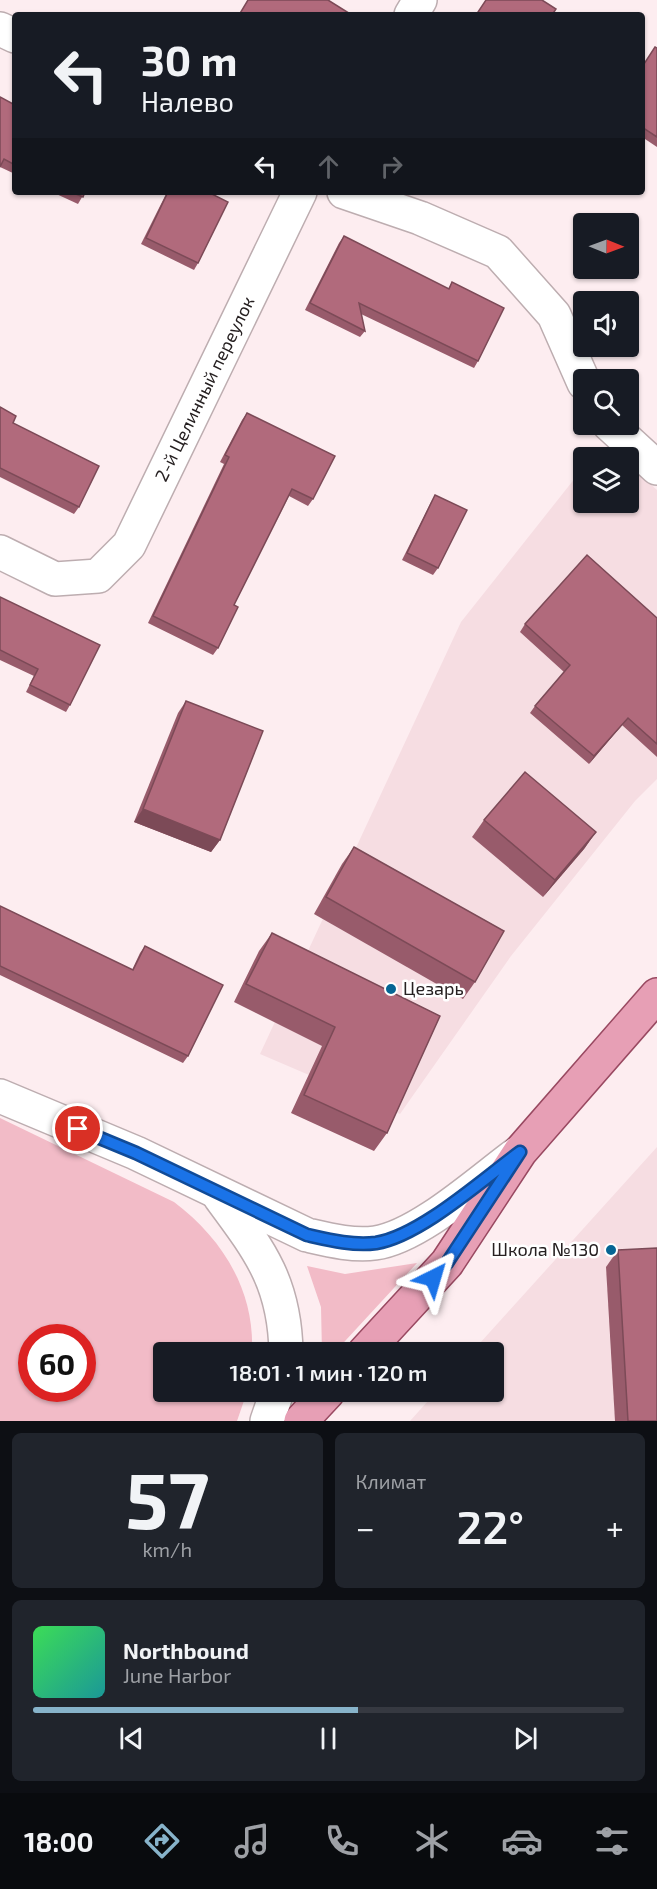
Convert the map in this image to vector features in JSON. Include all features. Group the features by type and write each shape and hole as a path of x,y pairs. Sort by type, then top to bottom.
{"main road":[{"path":"374,1342 447,1263 520,1152 657,995"},
{"path":"301,1421 319,1402"}],"street":[{"name":"2-й Целинный переулок","path":"0,552 55,579 98,576 129,545 299,195"},
{"path":"353,195 420,218 498,252 554,315 578,369"},
{"path":"621,435 657,468"},
{"path":"0,1096 136,1153 307,1235 337,1242 375,1243 413,1230 520,1152"},
{"path":"216,1190 267,1263 282,1301 285,1342"},
{"path":"267,1421 274,1402"}],"shaded area":[{"path":"639,474 657,490 657,779 635,801 511,956 400,1114 260,1054 461,622 573,481 573,513 639,513"},
{"path":"0,1118 174,1202 207,1232 221,1250 242,1288 248,1308 252,1342 153,1342 153,1402 244,1402 237,1421 0,1421"},
{"name":"Школа №130","path":"657,1147 657,1421 410,1421 427,1402 504,1402 504,1342 481,1342"},
{"path":"417,1263 344,1342 322,1342 321,1307 307,1266 345,1274"}],"building":[{"path":"248,0 328,0 347,12 241,12"},
{"path":"486,0 542,0 556,9 554,12 478,12"},
{"path":"655,47 657,48 657,137 645,129 645,62"},
{"path":"0,97 12,103 12,163 4,159 0,167"},
{"path":"167,195 214,195 228,202 198,263 146,238"},
{"path":"344,236 449,289 452,282 504,308 478,361 359,303 365,331 310,303"},
{"path":"0,407 16,416 13,423 99,466 79,507 0,468"},
{"path":"247,413 335,456 313,499 292,489 234,605 238,607 218,648 153,616 229,457 225,455"},
{"path":"435,495 467,510 438,568 407,553"},
{"path":"587,555 657,618 657,744 628,718 594,756 535,706 570,665 525,624"},
{"path":"0,597 100,645 70,705 30,685 38,669 0,650"},
{"path":"186,701 263,731 220,840 143,809"},
{"path":"525,772 596,832 555,880 484,820"},
{"path":"354,847 504,931 475,982 326,897"},
{"path":"0,906 133,970 145,946 223,985 188,1056 0,966"},
{"path":"272,933 440,1016 387,1133 304,1095 335,1027 246,984"},
{"path":"657,1248 657,1421 628,1421 618,1250"}],"place":[{"name":"Цезарь","path":"391,989"},
{"name":"Школа №130","path":"611,1250"}],"route":[{"path":"78,1129 216,1190 307,1235 337,1242 375,1243 396,1238 413,1230 520,1152 447,1263 433,1278"}]}
